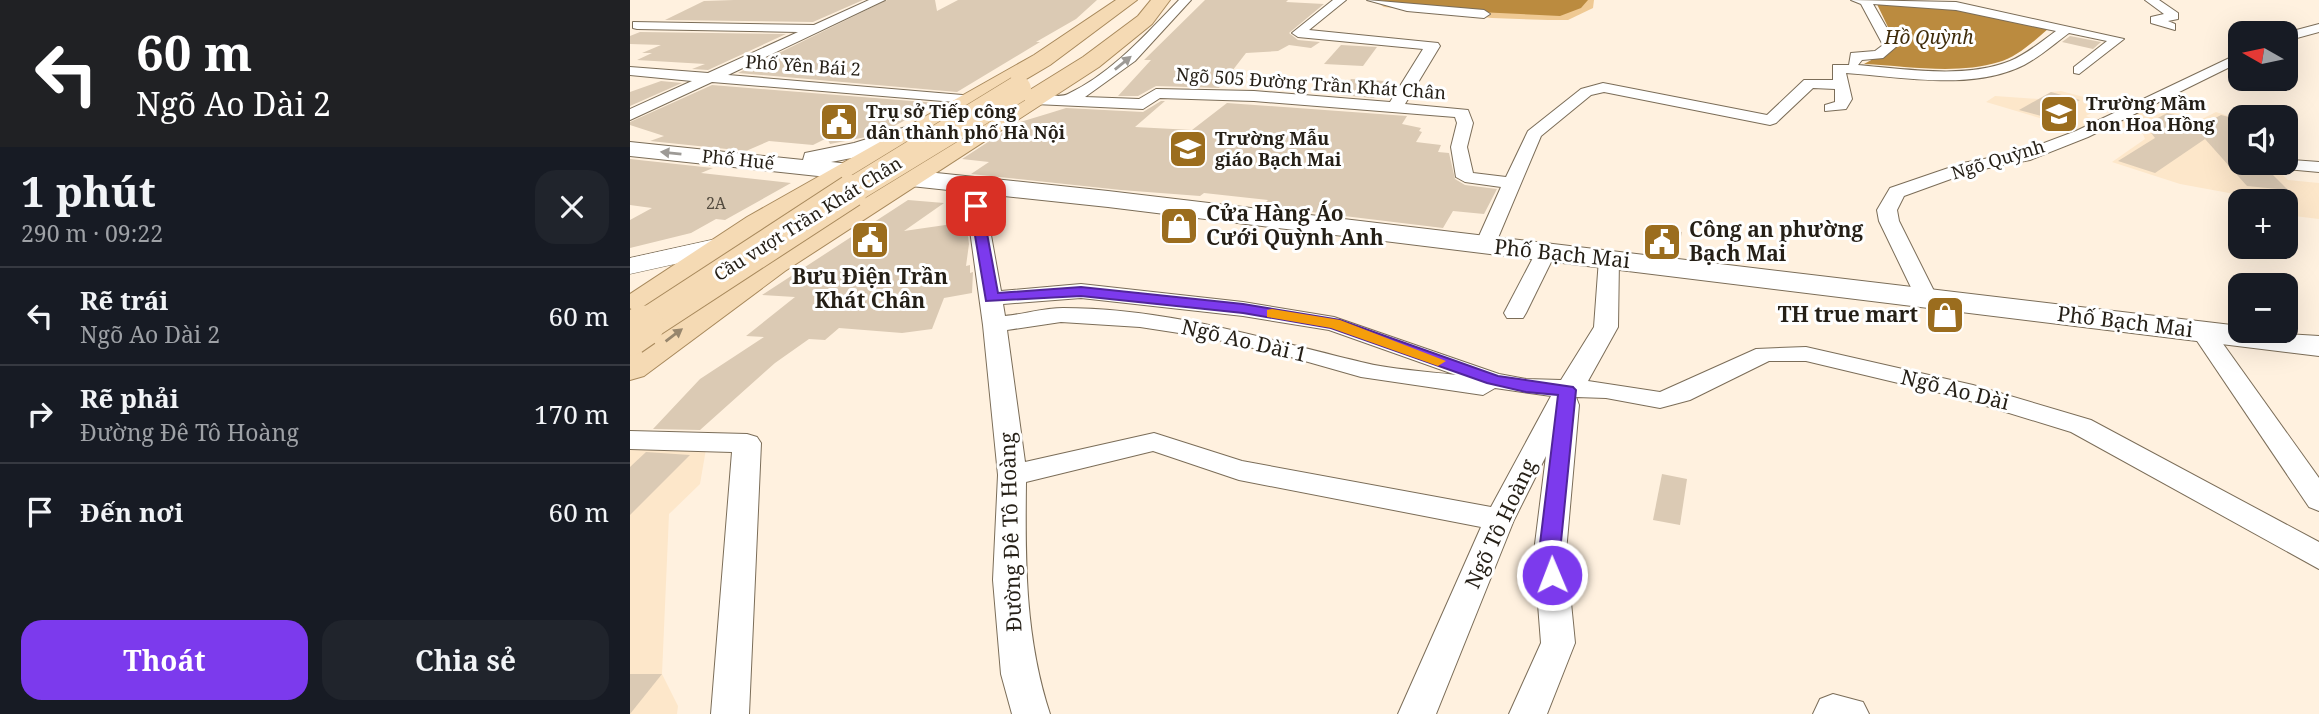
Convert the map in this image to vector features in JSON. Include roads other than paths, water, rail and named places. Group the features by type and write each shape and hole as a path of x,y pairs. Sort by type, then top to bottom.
{"main road":[{"name":"Cầu vượt Trần Khát Chân","path":"631,311 779,236 1161,0"},
{"path":"630,368 719,302 824,231 1035,99 1119,42 1145,20 1161,0"},
{"name":"Cầu vượt Trần Khát Chân","path":"1061,62 1109,24 1122,6"},
{"path":"631,311 727,244 846,173 932,126 1122,6"},
{"path":"974,100 960,114 958,118 962,121 987,121 1011,114"},
{"path":"760,163 836,156 932,126"},
{"name":"Phố Huế","path":"630,149 846,173"},
{"name":"Phố Bạch Mai","path":"846,173 985,186 1609,259 2319,346"},
{"path":"631,311 667,292 693,287 708,290 719,302"}],"street":[{"path":"630,115 713,79 879,0"},
{"path":"1070,100 1129,58 1170,19 1185,0"},
{"path":"1340,0 1298,33 1433,46 1423,58 1396,106"},
{"path":"1373,0 1407,7 1484,14"},
{"path":"1857,0 1954,3 2117,39 2079,69"},
{"path":"1854,69 1856,56 1878,55 1890,46 1865,0"},
{"path":"2151,0 2174,16 2155,20 2171,27"},
{"path":"637,25 818,29"},
{"path":"2298,34 2319,28"},
{"path":"1830,108 1840,106 1844,99 1843,85 1832,67 1954,74 2013,65 2067,29"},
{"name":"Ngõ Quỳnh","path":"1926,297 1889,221 1887,210 1897,192 1969,167 2024,156 2082,134 2228,63"},
{"name":"Phố Yên Bái 2","path":"630,71 833,86 974,100"},
{"path":"1485,246 1510,183 1534,134 1586,92 1602,87 1770,120 1809,83 1843,85"},
{"name":"Ngõ 505 Đường Trần Khát Chân","path":"1035,99 1143,104 1156,93 1396,106 1462,113 1465,123 1459,147 1465,177 1510,183"},
{"path":"2298,165 2319,167"},
{"name":"Đường Đê Tô Hoàng","path":"985,186 974,194 993,311 1012,475 1009,580 1019,674 1031,714"},
{"path":"630,266 727,244 824,231"},
{"path":"1515,313 1546,252"},
{"name":"Ngõ Tô Hoàng","path":"1417,714 1499,520 1567,390 1581,374 1606,327 1609,259"},
{"name":"Ngõ Ao Dài","path":"993,311 1081,291 1243,309 1334,324 1493,380 1526,387 1606,390 1660,400 1681,394 1765,354 1806,354 1964,391 2081,426 2319,557"},
{"name":"Ngõ Ao Dài 1","path":"993,311 1140,320 1205,330 1286,348 1361,370 1490,388"},
{"path":"2203,332 2319,500"},
{"path":"1528,714 1558,643 1550,552 1567,390"},
{"path":"630,440 747,443 730,714"},
{"path":"1012,475 1154,442 1239,470 1499,520"},
{"path":"1832,714 1833,711 1850,714"}],"water":[{"path":"1378,0 1588,0 1581,8 1560,16 1457,11"},
{"name":"Hồ Quỳnh","path":"1876,2 1969,10 2048,29 2012,56 1983,66 1932,69 1864,64 1897,46"}],"place":[{"name":"Trường Mầm non Hoa Hồng","path":"2059,114"},
{"name":"Trụ sở Tiếp công dân thành phố Hà Nội","path":"839,122"},
{"name":"Trường Mẫu giáo Bạch Mai","path":"1188,149"},
{"name":"Cửa Hàng Áo Cưới Quỳnh Anh","path":"1179,226"},
{"name":"Bưu Điện Trần Khát Chân","path":"870,240"},
{"name":"Công an phường Bạch Mai","path":"1662,242"},
{"name":"TH true mart","path":"1945,315"}]}
